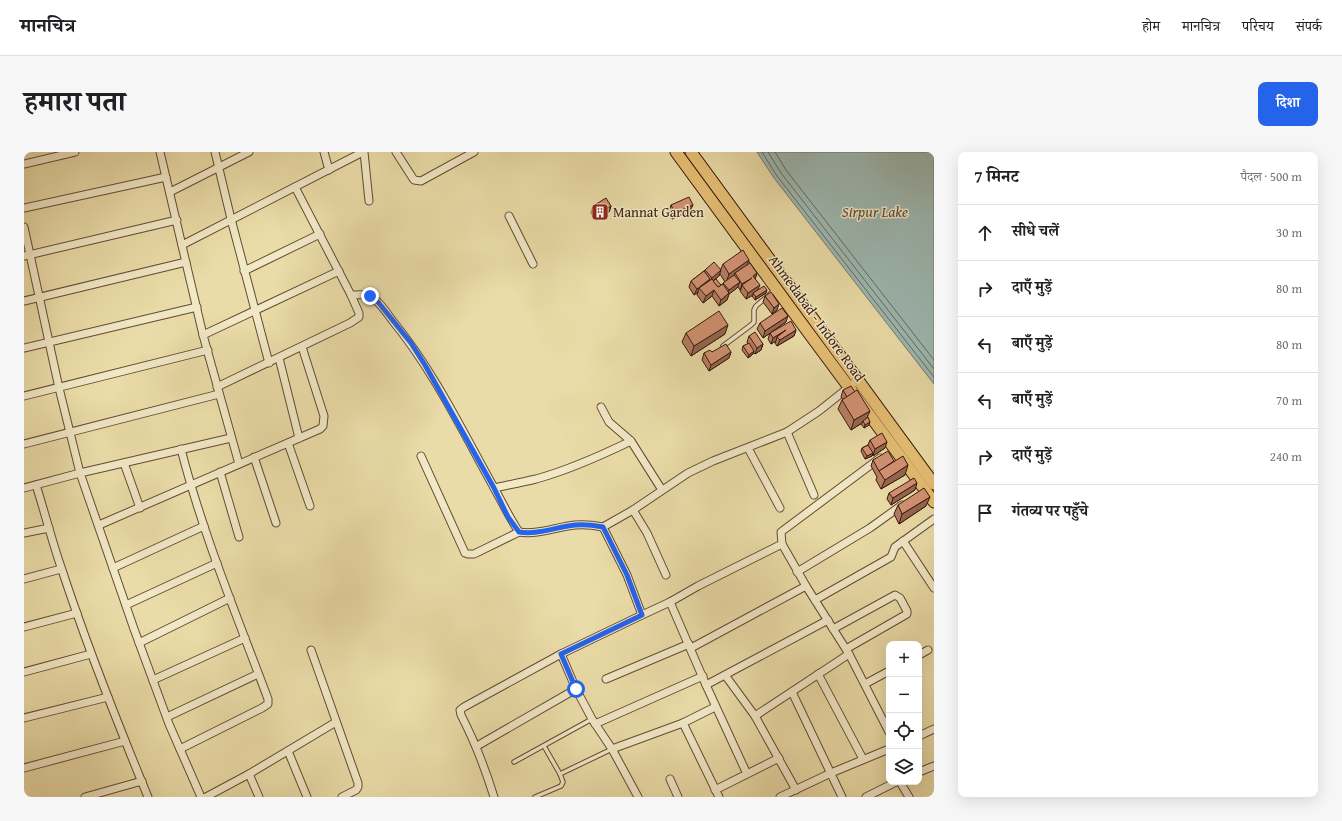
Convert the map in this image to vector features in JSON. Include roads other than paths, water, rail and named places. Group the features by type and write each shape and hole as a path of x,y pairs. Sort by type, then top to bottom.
{"highway":[{"name":"Ahmedabad - Indore Road","path":"676,152 849,388 926,489"},
{"name":"Ahmedabad - Indore Road","path":"691,152 858,380 934,502"}],"street":[{"path":"24,164 75,152"},
{"path":"160,152 203,335 239,464"},
{"path":"215,152 244,271 269,363"},
{"path":"170,192 249,152"},
{"path":"324,152 329,170"},
{"path":"182,245 364,152 369,202"},
{"path":"396,152 414,180 421,181 474,152"},
{"path":"24,208 166,177"},
{"path":"24,444 218,390 356,320 359,317 359,313 351,295 295,187"},
{"path":"509,216 533,264"},
{"path":"27,256 177,220"},
{"path":"24,227 27,256 39,297 48,343 80,473 139,643 167,717 200,797"},
{"path":"244,271 320,234"},
{"path":"24,301 186,262"},
{"path":"203,335 338,271"},
{"path":"351,295 370,296 378,302 411,343 425,365 494,488 508,517 519,532 527,534 573,525 587,524 603,527 633,510 688,473 713,461 787,432 819,411 858,380"},
{"path":"24,348 197,307"},
{"path":"99,525 320,429 324,422 321,408 302,347"},
{"path":"24,396 208,350"},
{"path":"279,358 299,438"},
{"path":"601,407 609,422 631,441 662,490"},
{"path":"787,432 814,495"},
{"path":"24,488 80,473 231,438"},
{"path":"494,488 537,479 572,467 601,456 631,441"},
{"path":"288,442 310,506"},
{"path":"748,448 780,508"},
{"path":"886,726 847,651 797,572 782,544 781,532 894,448"},
{"path":"180,749 268,704 268,699 190,486 181,449"},
{"path":"421,456 465,553 474,554 519,532"},
{"path":"254,457 276,523"},
{"path":"124,463 140,508"},
{"path":"220,472 239,537"},
{"path":"36,485 61,569 91,654 148,797"},
{"path":"797,572 870,528 906,502"},
{"path":"633,510 647,533 666,575"},
{"path":"815,600 891,557 895,547 934,519"},
{"path":"113,568 204,526"},
{"path":"603,527 627,575 642,615"},
{"path":"24,534 49,528"},
{"path":"903,541 934,588"},
{"path":"494,797 486,769 460,710 561,654 670,602 698,586 782,544"},
{"path":"126,605 217,563"},
{"path":"24,579 61,569"},
{"path":"606,679 690,646 806,586"},
{"path":"755,716 818,674 847,651 907,614 908,611 900,598 895,595 833,629"},
{"path":"139,643 230,598"},
{"path":"670,602 715,707 746,774"},
{"path":"24,627 77,613"},
{"path":"706,685 828,620"},
{"path":"153,680 245,638"},
{"path":"310,650 358,783 356,790 342,797"},
{"path":"922,653 928,650"},
{"path":"24,672 91,654"},
{"path":"561,654 576,689 593,722 612,749 638,797"},
{"path":"865,684 886,673"},
{"path":"167,717 258,674"},
{"path":"818,674 863,759"},
{"path":"725,675 755,716 796,790"},
{"path":"593,722 703,676"},
{"path":"477,746 576,689"},
{"path":"792,692 842,797"},
{"path":"24,718 108,697"},
{"path":"612,749 683,723 715,707"},
{"path":"206,797 249,774 336,722"},
{"path":"683,723 719,797"},
{"path":"922,735 934,729"},
{"path":"24,768 125,741"},
{"path":"780,797 831,773 886,750"},
{"path":"288,751 308,797"},
{"path":"715,790 779,758"},
{"path":"922,771 934,766"},
{"path":"249,774 258,797"},
{"path":"670,778 678,797"},
{"path":"85,797 142,781"},
{"path":"866,797 875,795 891,785"},
{"path":"902,785 909,797"}],"lane":[{"path":"721,347 754,322 754,310 756,306 777,288"},
{"path":"514,762 593,722"},
{"path":"535,797 563,784 560,774 544,746"},
{"path":"560,774 612,749"}],"water":[{"name":"Sirpur Lake","path":"757,152 934,152 934,384 774,178"}],"place":[{"name":"Mannat Garden","path":"600,212"}]}
